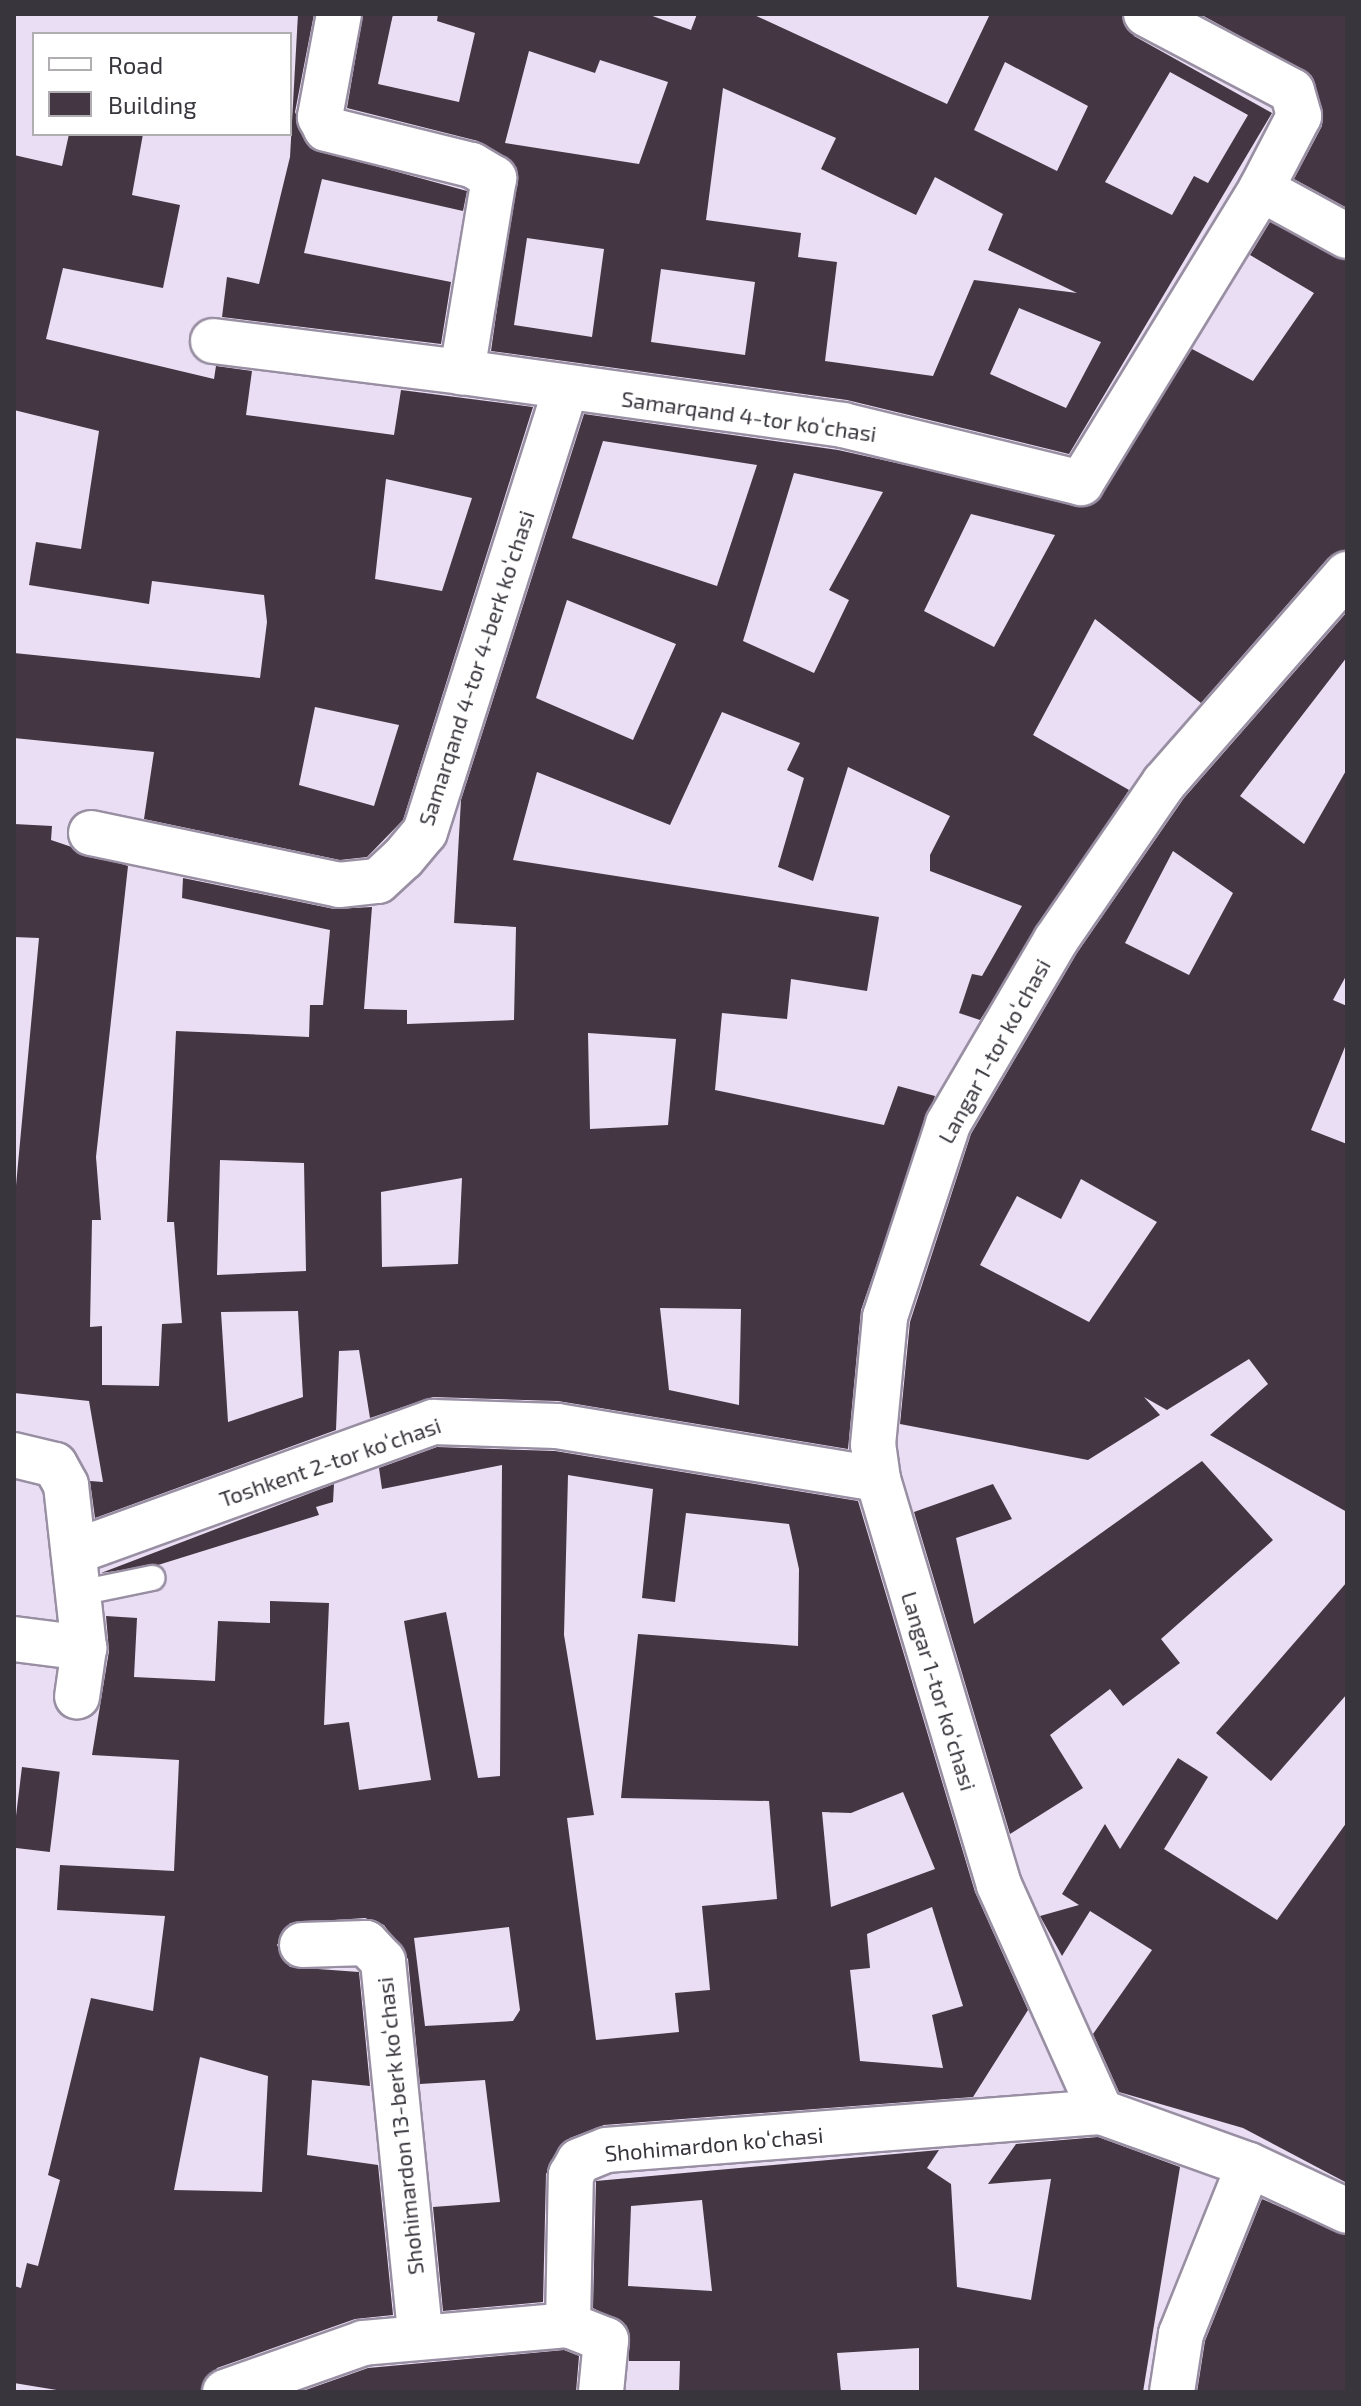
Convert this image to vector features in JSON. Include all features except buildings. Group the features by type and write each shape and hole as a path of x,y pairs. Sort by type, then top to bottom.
{"street":[{"path":"339,14 320,117 326,129 472,165 494,178 462,372"},
{"path":"1146,14 1292,91 1299,116 1261,189 1347,236"},
{"name":"Samarqand 4-tor koʻchasi","path":"213,341 843,425 1081,483 1261,189"},
{"name":"Samarqand 4-tor 4-berk koʻchasi","path":"91,833 339,885 378,881 403,858 425,832 565,390"},
{"name":"Langar 1-tor koʻchasi","path":"1101,2112 999,1885 878,1479 873,1445 885,1317 948,1124 1056,940 1164,783 1347,574"},
{"name":"Toshkent 2-tor koʻchasi","path":"77,1572 433,1422 557,1426 878,1479"},
{"path":"14,1455 43,1459 62,1474 77,1572 84,1648 77,1697"},
{"path":"14,1639 84,1648"},
{"name":"Shohimardon 13-berk koʻchasi","path":"302,1945 366,1943 383,1961 420,2333"},
{"name":"Shohimardon koʻchasi","path":"568,2325 571,2175 579,2161 606,2150 1101,2112 1249,2165 1347,2211"},
{"path":"1172,2392 1181,2334 1249,2165"},
{"path":"225,2392 363,2343 420,2333 568,2325 606,2340 601,2392"}],"lane":[{"path":"77,1572 152,1578"}]}
